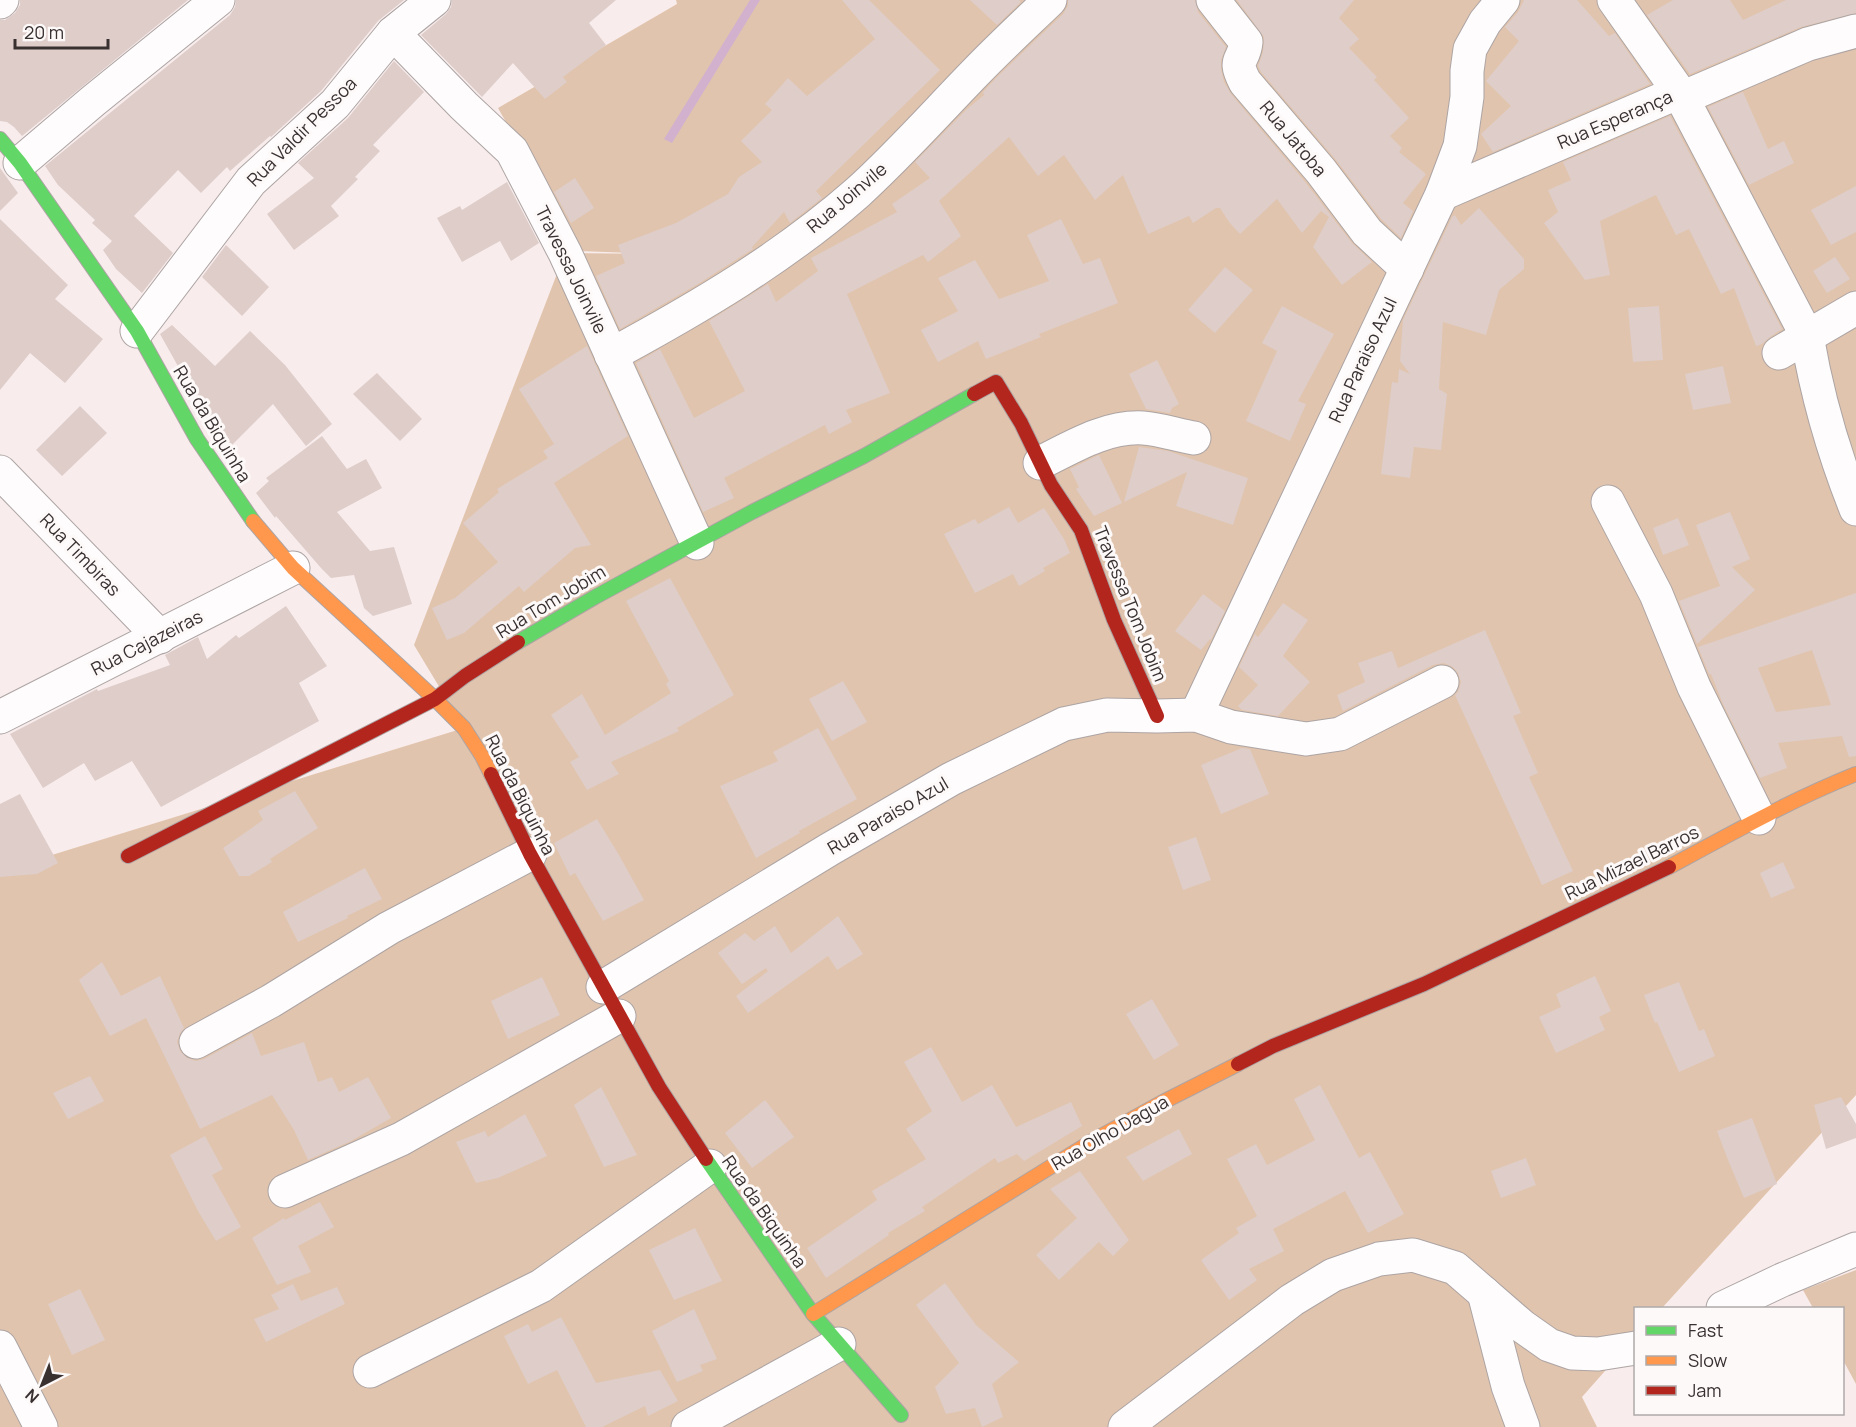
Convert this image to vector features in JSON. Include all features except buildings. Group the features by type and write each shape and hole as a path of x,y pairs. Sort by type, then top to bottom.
{"street":[{"path":"10,151 93,101 218,0"},
{"name":"Rua Valdir Pessoa","path":"137,331 251,181 334,104 393,33 434,0"},
{"name":"Rua Joinvile","path":"611,355 679,319 755,271 855,194 897,156 975,73 1050,0"},
{"name":"Rua Jatoba","path":"1213,0 1246,42 1238,66 1245,82 1321,171 1367,232 1407,269"},
{"name":"Rua Paraiso Azul","path":"1196,715 1442,194 1460,146 1467,97 1470,49 1485,22 1503,0"},
{"path":"1614,0 1679,92 1807,336 1812,368 1821,401 1843,476 1856,509"},
{"name":"Rua Esperança","path":"1442,194 1679,92 1689,95 1808,44 1856,31"},
{"name":"Travessa Joinvile","path":"393,33 464,106 512,151 565,253 697,543"},
{"name":"Rua da Biquinha","path":"10,151 137,331 197,439 251,519 293,568 464,728 482,756 530,854 659,1087 710,1166 813,1314 904,1421"},
{"path":"1779,353 1856,308"},
{"name":"Rua Tom Jobim","path":"128,856 435,699 467,674 533,631 740,518 880,448 996,382"},
{"name":"Travessa Tom Jobim","path":"996,382 1021,423 1051,485 1081,530 1114,620 1157,716"},
{"path":"1040,463 1089,439 1117,431 1142,428 1194,438"},
{"name":"Rua Timbiras","path":"0,472 160,637"},
{"path":"1608,502 1656,594 1694,687 1759,818"},
{"name":"Rua Cajazeiras","path":"0,717 293,568"},
{"name":"Rua Paraiso Azul","path":"603,987 830,849 951,779 1037,735 1064,724 1107,715 1196,715 1231,727 1306,739 1340,734 1442,682"},
{"name":"Rua Mizael Barros","path":"1424,984 1666,869 1759,818 1856,774"},
{"path":"196,1042 298,984 389,928 530,854"},
{"name":"Rua Olho Dagua","path":"813,1314 1094,1140 1161,1103 1273,1046 1424,984"},
{"path":"285,1191 401,1138 619,1016"},
{"path":"370,1371 541,1286 710,1166"},
{"path":"1725,1307 1856,1249"},
{"path":"1125,1427 1292,1300 1333,1275 1379,1258 1413,1255 1455,1268 1522,1326 1549,1345 1572,1353 1598,1354 1634,1348"},
{"path":"1484,1293 1508,1386 1523,1427"},
{"path":"688,1427 839,1344"},
{"path":"0,1347 41,1427"}],"shaded area":[{"path":"676,0 1856,0 1856,1095 1663,1307 1634,1307 1634,1338 1582,1397 1597,1427 0,1427 0,871 464,728 414,645 565,253 660,254 579,251 498,108 677,4"},
{"path":"750,0 760,0 672,143 664,139"},
{"path":"1856,1270 1856,1384 1844,1362 1844,1307 1812,1307 1803,1290"}],"traffic: fast":[{"path":"0,139 20,163 137,331 197,439 253,521"},
{"path":"518,642 595,597 752,512 864,456 974,394"},
{"path":"706,1159 813,1314 901,1415"}],"traffic: slow":[{"path":"253,521 293,568 464,728 491,774"},
{"path":"1669,867 1784,806 1856,774"},
{"path":"813,1314 1094,1140 1238,1064"}],"traffic: jam":[{"path":"974,394 996,382 1021,423 1051,485 1081,530 1114,620 1157,716"},
{"path":"128,856 435,699 465,676 518,642"},
{"path":"491,774 530,854 659,1087 706,1159"},
{"path":"1238,1064 1273,1046 1424,984 1669,867"}]}
